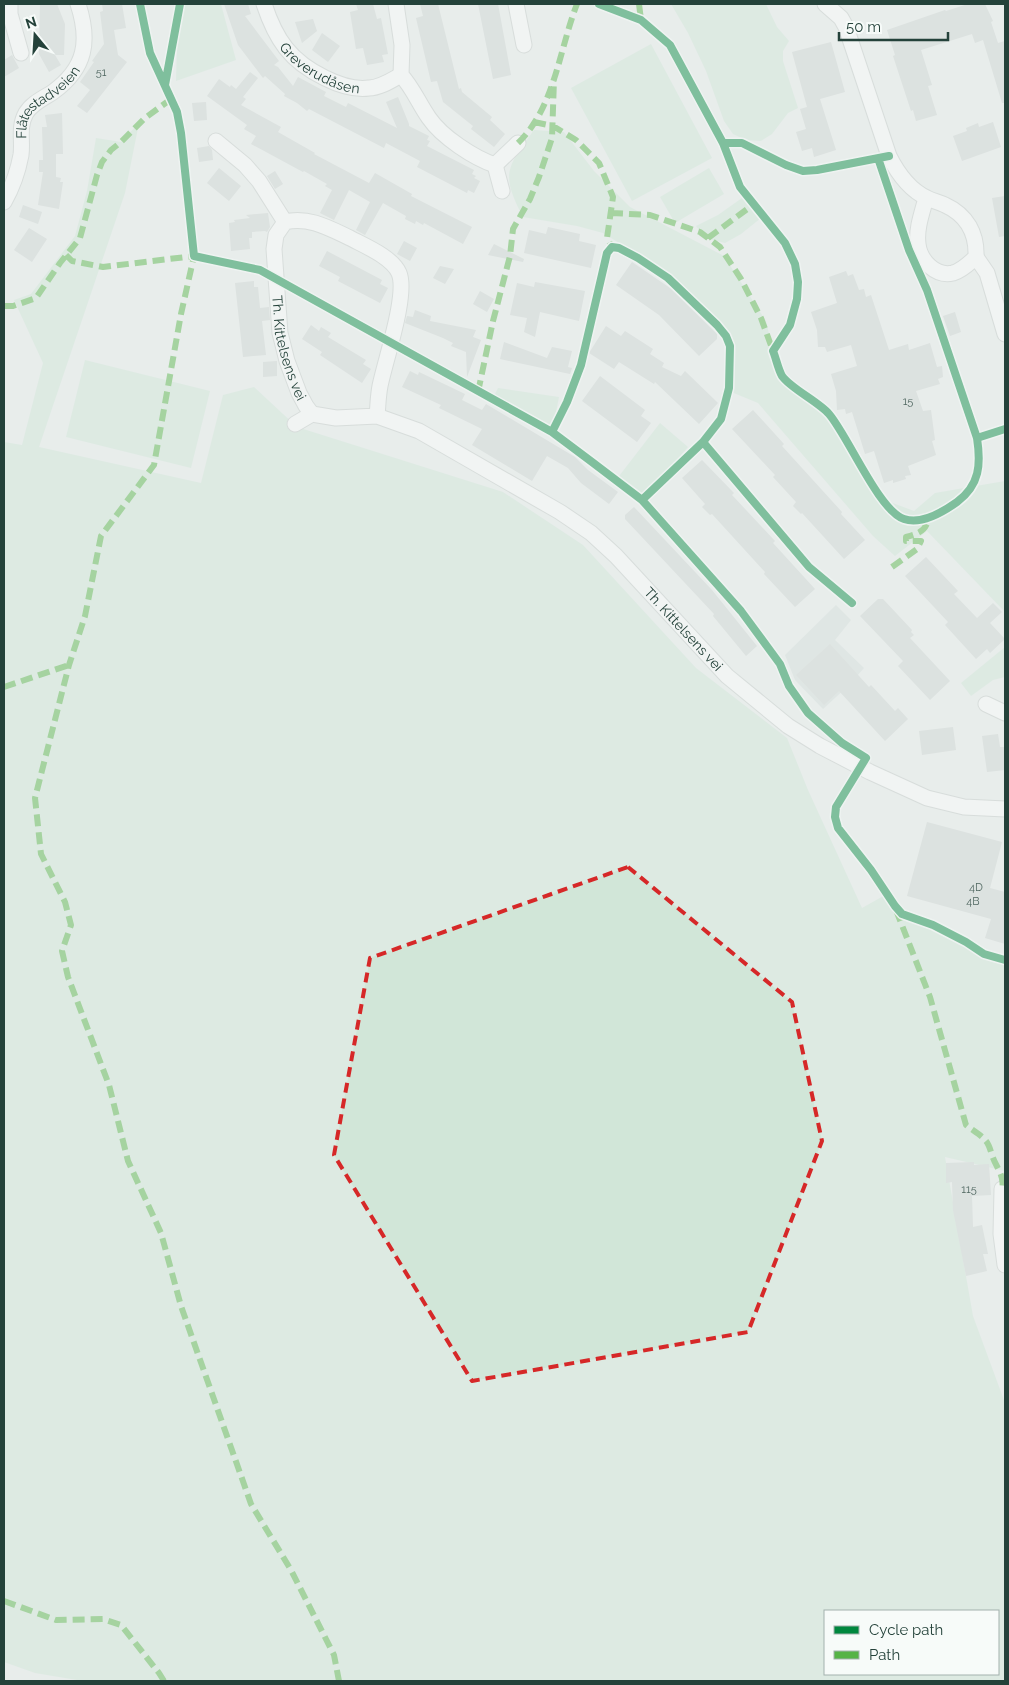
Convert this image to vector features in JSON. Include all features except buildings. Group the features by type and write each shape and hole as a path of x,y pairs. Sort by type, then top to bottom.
{"street":[{"name":"Flåtestadveien","path":"4,202 15,178 21,153 21,130 27,112 66,81 81,60 85,48 85,36 78,4"},
{"name":"Greverudåsen","path":"264,4 269,18 284,46 298,62 313,72 336,83 362,88 371,88 401,76"},
{"path":"396,4 402,44 401,76 410,85 430,120 443,134 472,155 484,162 496,165"},
{"path":"516,4 524,45"},
{"path":"825,4 841,18 846,27 889,156 897,171 926,198 946,205 960,214 972,229 977,244 976,257 987,273 1005,334"},
{"path":"8,11 21,53"},
{"path":"216,141 245,165 259,181 285,222 295,220 310,221 343,235 377,252 399,272 402,283 399,306 380,387 377,416"},
{"path":"496,165 518,143"},
{"path":"496,165 502,191"},
{"path":"926,198 919,224 918,245 922,259 934,271 952,273 964,268 976,257"},
{"name":"Th. Kittelsens vei","path":"285,222 276,235 274,249 280,333 298,393 312,414"},
{"name":"Th. Kittelsens vei","path":"295,424 312,414 336,418 377,416 419,431 560,512 591,533 616,556 727,676 788,726 820,746 870,772 927,798 964,807 1005,809"},
{"path":"986,704 1005,713"},
{"path":"1002,1189 1001,1234 1005,1265"}],"highlighted area":[{"path":"628,867 792,1002 822,1141 748,1332 472,1381 334,1155 370,958"}],"shaded area":[{"path":"836,605 851,620 835,640 864,668 823,709 795,680 785,655"}],"green space":[{"path":"178,4 221,4 236,60 176,81"},
{"path":"671,4 766,4 777,27 789,41 783,51 783,61 798,108 788,113 772,134 761,141 746,140 733,134 724,121 706,71 688,33"},
{"path":"651,44 712,158 632,201 571,88"},
{"path":"139,123 125,193 39,447 201,483 223,395 254,387 297,427 503,492 583,545 696,668 787,738 808,790 862,908 887,894 902,914 984,954 1005,960 1005,1171 945,1157 973,1316 1005,1403 1005,1681 83,1681 35,1673 4,1662 4,442 22,445 43,363 14,300 31,294 75,236 87,191 96,138 121,142"},
{"path":"534,130 564,132 594,171 630,207 724,256 766,321 773,351 783,376 829,414 874,488 890,502 914,511 935,493 1005,481 1005,612 927,531 895,556 873,536 758,403 724,389 732,345 728,330 658,267 603,233 577,226 523,217 511,190 510,171 518,153"},
{"path":"709,168 724,194 675,223 660,197"},
{"path":"742,198 761,218 741,234 725,243 705,238 696,226 718,215"},
{"path":"85,360 210,391 191,468 66,437"},
{"path":"498,388 559,397 552,432 492,400"},
{"path":"660,423 688,447 642,500 616,480"},
{"path":"1005,647 1005,677 993,680 971,696 961,683"}],"marked path":[{"path":"518,143 530,129 548,95 577,4"},
{"path":"639,4 641,20"},
{"path":"478,392 493,321 510,256 513,229 530,199 552,138 554,79"},
{"path":"4,306 13,306 36,298 80,238 102,162 111,150 145,118 171,99"},
{"path":"534,122 553,126 576,140 599,163 613,197 607,238 612,247"},
{"path":"708,238 754,204"},
{"path":"611,213 650,215 700,232 720,247 741,279 761,318 773,351"},
{"path":"66,255 72,261 103,267 194,256 181,314 154,465 101,536 85,616 69,665 35,798 41,854 65,902 71,925 62,951 68,977 109,1085 128,1161 161,1233 181,1306 251,1504 291,1570 334,1655 339,1681"},
{"path":"892,567 917,549 921,541 906,541 906,537 922,531 929,517"},
{"path":"4,687 69,665"},
{"path":"896,910 930,997 966,1125 988,1143 1001,1176 1002,1189"},
{"path":"4,1601 56,1620 103,1619 121,1625 164,1681"}],"cycle path":[{"path":"140,4 150,53 177,112 181,133 194,256 260,270 552,432 642,500 741,611 780,664 789,686 808,713 842,743 866,758 836,807 835,817 838,828 871,870 895,906 902,914 933,925 966,942 984,954 1005,960"},
{"path":"165,85 180,4"},
{"path":"599,4 641,20 670,45 723,143 740,187 785,243 795,264 798,282 797,299 790,325 773,351 779,370 786,381 824,409 837,424 884,502 894,513 904,519 911,520 925,519 957,502 970,488 977,473 979,457 977,438"},
{"path":"723,143 742,143 786,165 803,171 889,156"},
{"path":"878,158 909,250 927,290 977,438 1005,429"},
{"path":"552,432 567,402 581,365 607,253 612,247 619,248 668,278 717,325 726,336 730,346 729,388 721,419 703,442 642,500"},
{"path":"703,442 809,567 852,603"}]}
